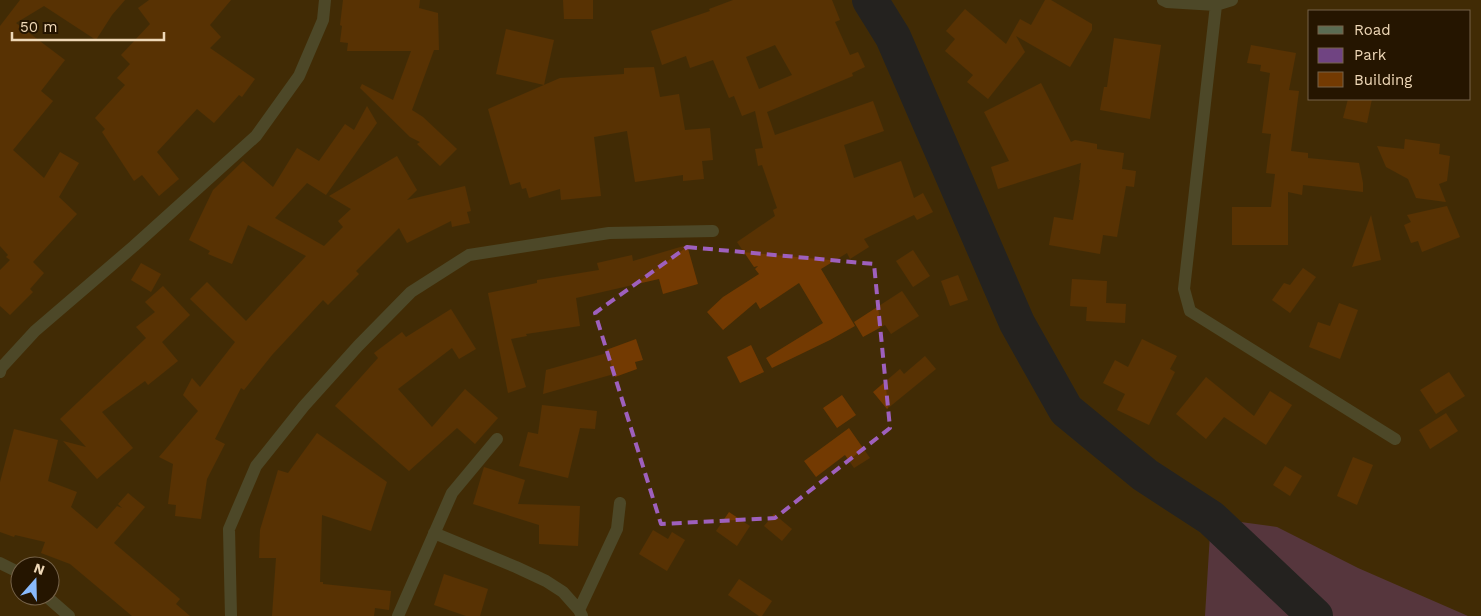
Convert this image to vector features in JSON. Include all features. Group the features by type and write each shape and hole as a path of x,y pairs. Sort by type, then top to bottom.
{"street":[{"path":"0,372 1,368 35,331 134,246 256,136 299,76 323,20 325,0"},
{"path":"1163,0 1167,2 1216,5 1232,0"},
{"path":"1216,5 1184,289 1190,312 1395,439"},
{"path":"231,616 230,529 256,466 304,406 358,346 411,292 469,255 609,233 713,231"},
{"path":"398,616 452,493 497,438"},
{"path":"434,533 546,581 563,592 580,613 617,529 620,503"},
{"path":"58,606 69,616"}],"highlighted area":[{"path":"687,247 874,264 890,428 775,518 661,524 595,313"}],"green space":[{"path":"1211,518 1277,527 1358,568 1468,616 1205,616"}],"building":[{"path":"20,0 125,0 112,15 96,40 44,6 16,23 65,60 41,91 53,101 13,150 44,178 60,152 79,163 59,197 77,214 33,262 44,273 30,289 33,292 10,315 0,306 0,270 10,260 6,257 8,255 0,246 0,26"},
{"path":"149,0 231,0 210,25 221,37 210,48 255,79 242,97 239,95 214,123 197,109 157,152 179,179 159,196 142,175 134,181 102,132 105,129 95,118 125,85 117,78 130,64 121,55 150,24 138,8"},
{"path":"343,0 420,0 419,8 438,13 439,50 434,50 412,110 423,117 457,149 440,166 417,144 420,142 410,137 360,88 362,84 393,100 411,51 347,51 348,43 340,42"},
{"path":"563,0 593,0 593,19 564,19"},
{"path":"733,0 832,0 840,20 835,22 850,55 858,52 865,67 852,73 853,76 767,112 775,135 873,101 884,131 844,145 854,178 901,161 914,198 923,193 933,212 917,220 914,215 864,239 869,247 850,259 847,253 821,269 855,326 772,368 766,358 823,323 799,283 760,309 756,302 723,330 707,312 723,297 759,274 755,269 758,266 754,267 737,242 775,216 773,210 777,208 762,165 758,166 755,149 763,148 755,111 742,116 734,96 729,98 713,60 690,68 686,56 662,65 651,31 710,11 709,9","holes":["775,45 792,75 759,89 746,57"]},
{"path":"1045,0 1051,0 1092,24 1092,30 1070,67 1016,36 1025,52 988,99 967,82 973,75 945,51 955,39 946,31 965,9 1006,44 1020,19 1031,25"},
{"path":"506,29 554,40 544,85 496,74"},
{"path":"1114,38 1161,45 1150,119 1100,110 1104,87 1107,87"},
{"path":"1251,45 1296,53 1289,90 1299,91 1291,151 1308,153 1308,158 1359,163 1363,183 1363,192 1303,185 1302,195 1288,192 1288,245 1232,245 1232,207 1271,207 1275,174 1266,173 1271,134 1262,133 1270,73 1260,71 1261,65 1247,63"},
{"path":"654,67 660,97 679,94 685,130 710,128 713,160 702,161 704,179 683,181 683,175 635,182 627,131 594,137 601,196 561,200 560,189 529,198 526,188 522,189 520,182 510,185 488,109 560,78 624,74 624,68"},
{"path":"1041,83 1071,142 1075,140 1097,144 1097,149 1124,153 1122,169 1136,171 1134,187 1126,186 1117,237 1103,235 1100,254 1049,245 1054,217 1073,220 1081,163 998,189 991,167 1009,161 984,112"},
{"path":"1348,100 1372,100 1367,123 1343,118"},
{"path":"367,106 377,123 326,195 307,183 275,218 324,246 343,227 338,221 351,209 329,196 397,156 417,190 407,200 465,186 471,211 467,212 470,223 452,227 451,221 407,243 399,228 356,271 359,274 328,305 323,300 272,355 244,390 241,388 215,439 225,444 207,479 201,519 175,516 176,505 168,504 173,464 159,457 198,411 183,395 192,378 200,387 235,342 190,299 207,282 246,321 306,256 248,225 232,264 208,254 210,251 189,240 213,190 243,161 273,187 297,148 319,161 345,124 354,130"},
{"path":"1405,139 1440,144 1439,154 1450,156 1447,181 1439,184 1446,202 1416,198 1408,179 1386,167 1377,146 1404,149"},
{"path":"1447,206 1460,237 1422,252 1418,241 1411,243 1404,225 1411,222 1407,215"},
{"path":"1371,215 1381,260 1352,267"},
{"path":"687,245 698,284 663,294 659,279 576,298 580,326 526,334 527,336 511,339 526,387 508,393 488,293 537,283 537,280 599,270 597,263 632,255 633,261"},
{"path":"913,250 930,276 913,287 896,261"},
{"path":"141,263 161,274 151,292 131,280"},
{"path":"1303,268 1316,277 1290,313 1272,300 1284,283 1290,285"},
{"path":"958,275 968,300 950,306 941,281"},
{"path":"1072,279 1107,281 1106,303 1126,304 1125,323 1086,321 1087,307 1070,306"},
{"path":"163,286 190,315 162,342 178,361 148,385 145,381 102,412 133,448 97,479 63,441 86,447 60,419 146,338 136,327 155,312 145,302"},
{"path":"902,291 919,316 891,334 885,325 863,337 854,322"},
{"path":"1339,303 1358,310 1340,359 1309,347 1318,322 1330,326"},
{"path":"451,309 476,349 459,359 452,348 398,389 432,427 465,389 498,418 475,444 457,428 409,471 335,406 378,358 374,353 402,332 406,337"},
{"path":"636,339 643,360 635,362 637,369 615,377 614,374 543,394 546,370 607,353 606,350"},
{"path":"1142,339 1177,356 1170,369 1175,372 1149,425 1117,410 1125,394 1103,383 1115,360 1128,367"},
{"path":"751,345 764,372 740,383 727,357"},
{"path":"925,356 936,369 887,409 873,392 900,369 904,374"},
{"path":"1449,372 1465,396 1436,414 1420,390"},
{"path":"1206,377 1254,416 1270,391 1292,405 1266,445 1224,417 1206,439 1176,414"},
{"path":"842,395 856,415 837,428 823,408"},
{"path":"542,405 597,411 595,429 580,428 568,478 519,466 528,432 538,434"},
{"path":"1446,413 1458,431 1430,449 1419,430"},
{"path":"849,428 870,458 854,468 845,455 816,477 804,461"},
{"path":"14,429 58,440 48,481 77,492 71,507 97,529 117,506 122,508 118,504 128,493 145,507 114,543 180,599 176,604 190,616 132,616 70,564 60,560 60,556 49,556 41,553 45,542 15,535 14,537 0,532 0,482"},
{"path":"317,433 387,482 371,531 322,515 320,582 323,582 323,584 391,591 389,610 375,608 374,616 272,616 276,558 259,558 260,530 278,470 288,473"},
{"path":"1353,457 1373,465 1357,505 1337,496"},
{"path":"1285,466 1302,476 1290,496 1273,485"},
{"path":"484,467 525,480 518,504 580,506 578,546 539,544 539,525 473,504"},
{"path":"729,512 750,526 737,546 716,531"},
{"path":"774,514 792,529 782,541 764,526"},
{"path":"653,530 668,539 672,532 685,540 667,571 639,554"},
{"path":"444,574 488,589 480,616 466,616 434,605"},
{"path":"739,579 772,601 762,616 759,616 728,595"}],"waterway":[{"path":"870,0 893,37 1017,323 1066,410 1145,475 1211,518 1315,616"}]}
